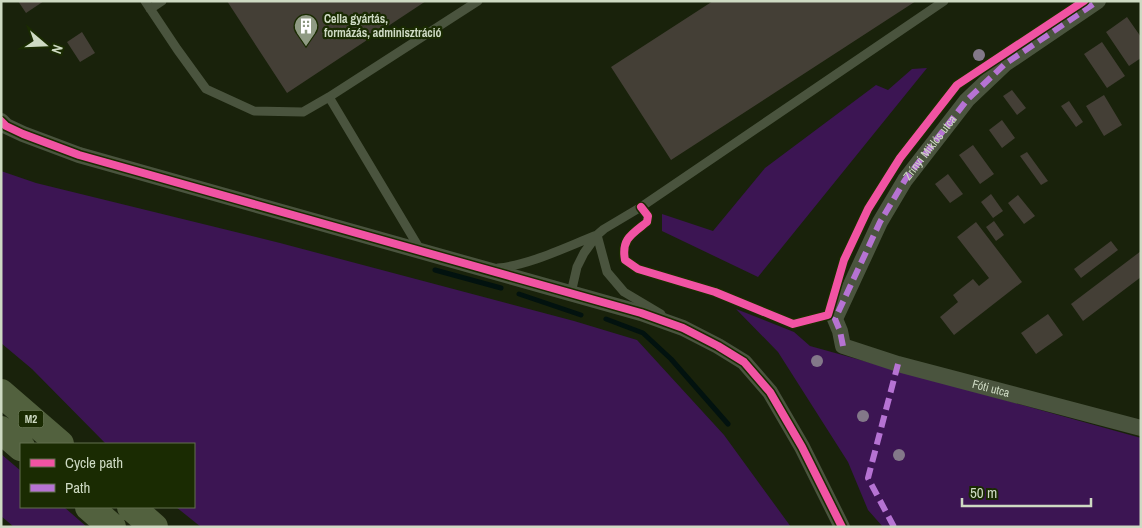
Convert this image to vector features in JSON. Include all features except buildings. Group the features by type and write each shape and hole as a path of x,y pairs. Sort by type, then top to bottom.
{"highway":[{"name":"M2","path":"1,393 59,443"},
{"name":"M2","path":"1,430 20,446"},
{"path":"90,508 112,527"},
{"path":"132,508 154,527"}],"street":[{"name":"Zrínyi Miklós utca","path":"843,346 835,318 880,222 905,180 967,100 1005,64 1098,1"},
{"path":"1,121 6,126 23,134 79,155 642,313 683,328 744,362 770,392 802,447 842,527"},
{"name":"Fóti utca","path":"843,346 898,364 1141,428"}],"lane":[{"path":"162,1 148,5 206,90 254,111 303,112 478,1"},
{"path":"571,294 577,267 584,253 604,228 641,207 944,1"},
{"path":"329,97 422,252"},
{"path":"484,269 510,267 534,260 597,235"},
{"path":"597,235 606,272 624,292 683,328"}],"shaded area":[{"path":"927,68 758,277 662,231 662,214 713,231 765,168 876,85 888,90 912,69"},
{"path":"1,171 36,183 280,243 574,321 637,340 724,435 791,527 201,527 177,508 195,508 195,443 105,443 32,369 1,343"},
{"path":"736,309 794,332 810,346 1141,438 1141,527 883,527 868,510 848,462 778,352"},
{"path":"1,454 20,470 20,508 65,508 87,527 14,527 1,516"}],"waterway":[{"path":"435,270 501,288"},
{"path":"519,294 581,315"},
{"path":"606,319 643,333 671,359 728,424"}],"marked path":[{"path":"843,346 835,319 880,222 905,180 967,100 1005,64 1098,1"},
{"path":"894,527 868,478 898,364"}],"cycle path":[{"path":"641,207 648,216 647,222 626,242 624,253 625,260 638,269 715,292 793,324 828,315 844,260 868,209 900,158 957,85 1084,1"},
{"path":"1,121 6,126 23,134 79,155 641,313 683,328 744,362 770,392 802,447 842,527"}],"place":[{"name":"Cella gyártás, formázás, adminisztráció","path":"306,47"}]}
